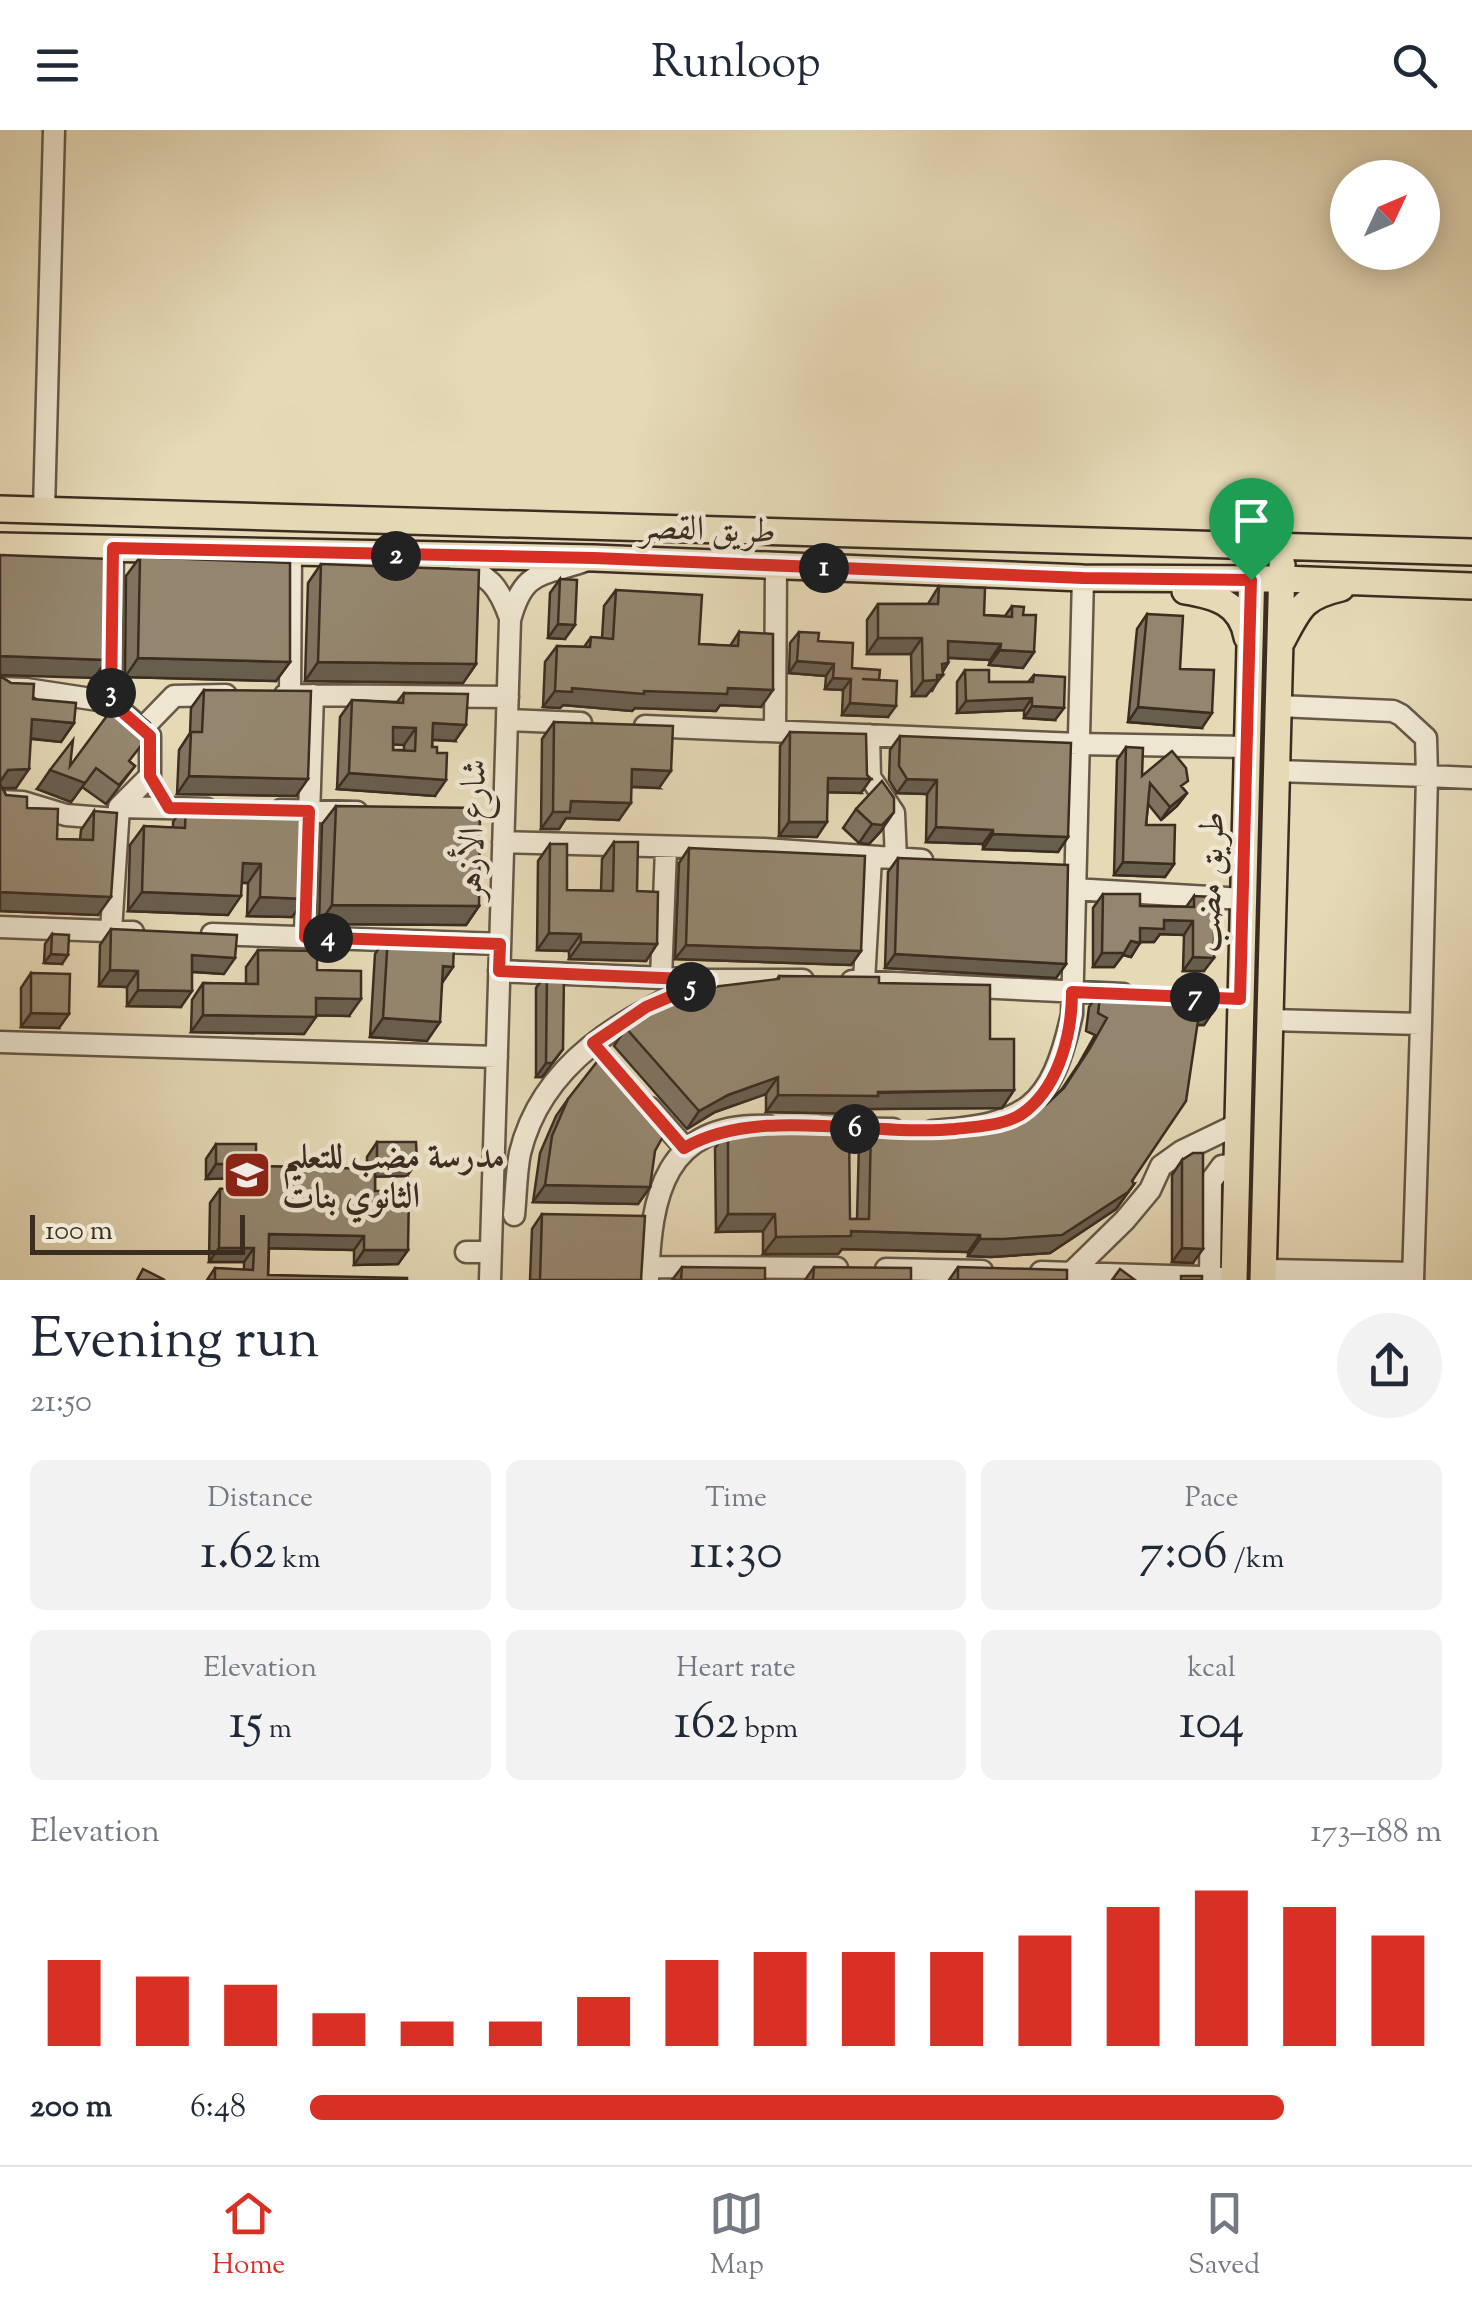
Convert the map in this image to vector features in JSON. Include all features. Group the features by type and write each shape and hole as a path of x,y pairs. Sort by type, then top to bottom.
{"main road":[{"name":"طريق القصر","path":"0,509 1472,552"},
{"name":"طريق مضب","path":"1222,1279 1237,1164 1231,999 1244,899 1252,545"},
{"name":"طريق القصر","path":"0,546 594,558 1083,578 1282,579 1472,586"},
{"name":"طريق مضب","path":"1263,1275 1282,546"},
{"path":"1116,578 1226,600 1246,628 1250,649"},
{"path":"1280,645 1300,606 1308,599 1363,582"}],"street":[{"path":"44,510 54,130"},
{"path":"111,702 113,548"},
{"path":"272,695 292,553"},
{"path":"449,558 500,590 510,620"},
{"name":"شارع الأزهر","path":"490,1280 503,842 494,813 507,720 510,620 518,590 542,574 594,558"},
{"path":"775,731 776,566"},
{"path":"1083,578 1078,744 1065,866 1073,889 1072,1014 1064,1053 1044,1092 1026,1111 1002,1122 934,1131 758,1125 704,1136 684,1148 642,1218 649,1274 921,1275 1007,1271 1222,1279"},
{"path":"0,688 111,702 151,738 150,776 169,808"},
{"path":"143,728 174,696 508,697"},
{"path":"305,937 314,696"},
{"path":"1263,1275 1413,1277 1421,1024 1426,738 1393,711 1278,706"},
{"path":"507,720 1078,744 1247,747"},
{"path":"869,735 870,777 894,812 896,859"},
{"path":"1277,771 1472,778"},
{"path":"111,931 118,813 150,776"},
{"path":"0,801 23,802 66,815 169,808 222,809"},
{"path":"257,810 387,812"},
{"path":"503,842 934,860"},
{"path":"661,978 666,849"},
{"path":"864,981 871,858"},
{"path":"1073,889 1244,899"},
{"path":"0,927 150,932"},
{"path":"188,934 500,944"},
{"path":"499,971 709,980 864,981 1147,995"},
{"path":"492,1214 524,1215 518,1162 528,1132 552,1087 646,1007 709,980"},
{"path":"1270,1020 1421,1024"},
{"path":"0,1042 496,1057"},
{"path":"632,1088 684,1148"},
{"path":"1071,1276 1150,1190 1161,1166 1182,1151 1238,1124"},
{"path":"466,1252 491,1252"}],"building":[{"path":"0,555 110,559 107,660 0,656"},
{"path":"140,557 290,563 290,662 138,658"},
{"path":"321,564 479,570 476,664 318,662"},
{"path":"560,579 577,580 575,625 558,624"},
{"path":"939,586 985,588 984,615 1012,617 1012,606 1024,607 1023,615 1036,615 1034,652 1000,650 1001,644 948,641 948,663 942,664 943,675 937,675 937,680 923,681 922,638 878,638 878,604 938,604"},
{"path":"616,590 702,595 699,644 738,646 739,632 773,634 773,690 728,688 727,694 644,694 572,688 572,692 555,691 557,646 590,647 591,637 613,639"},
{"path":"1147,614 1183,616 1180,669 1214,670 1212,713 1138,707"},
{"path":"799,632 819,633 818,641 853,643 852,668 880,670 879,680 897,681 896,706 850,703 851,679 833,678 834,664 797,661"},
{"path":"965,670 989,670 989,682 1033,682 1034,675 1065,677 1064,708 1032,706 1032,698 966,701"},
{"path":"0,676 11,683 34,684 33,699 76,703 74,723 32,719 29,769 8,770 0,782"},
{"path":"204,690 311,691 308,779 189,776 191,732 202,732"},
{"path":"404,693 468,694 466,725 433,723 432,747 437,747 437,753 447,753 446,780 349,773 352,700 403,703","holes":["393,727 416,728 415,751 393,750"]},
{"path":"120,698 150,723 150,734 129,761 135,766 119,785 96,768 85,783 50,770 73,740 70,766"},
{"path":"554,722 673,726 671,771 632,769 631,803 571,801 570,812 553,812"},
{"path":"790,732 866,734 867,775 871,779 828,778 827,822 789,822"},
{"path":"900,736 1071,743 1068,837 936,827 937,780 907,779 899,766"},
{"path":"1126,747 1143,748 1142,776 1172,751 1186,768 1188,781 1181,786 1187,793 1170,807 1150,783 1146,825 1175,825 1174,864 1123,862"},
{"path":"882,781 894,798 894,812 882,825 872,824 856,809"},
{"path":"0,784 6,795 27,797 27,808 58,809 57,839 93,840 94,811 117,813 111,897 0,892"},
{"path":"186,803 308,805 305,899 260,897 261,864 243,863 241,896 142,892 144,826 185,828"},
{"path":"336,806 480,808 479,906 332,905"},
{"path":"614,842 638,842 637,891 658,892 657,944 581,942 581,934 549,933 550,844 567,844 567,890 613,891"},
{"path":"689,848 865,856 861,951 686,945"},
{"path":"898,858 1068,865 1066,964 895,954"},
{"path":"1103,894 1140,894 1140,906 1194,907 1194,896 1214,897 1214,958 1193,957 1193,921 1164,920 1164,929 1140,928 1140,943 1131,941 1124,953 1102,953"},
{"path":"111,929 237,935 235,958 192,955 192,991 138,990 138,971 110,970"},
{"path":"52,934 69,935 68,955 51,954"},
{"path":"388,935 445,938 445,947 454,948 453,967 443,966 440,1022 383,1018"},
{"path":"258,950 317,951 317,970 361,971 361,999 316,998 316,1017 203,1015 203,983 258,984"},
{"path":"31,973 70,974 69,1014 31,1013"},
{"path":"547,973 564,973 563,1049 552,1063 546,1063"},
{"path":"779,976 879,977 879,983 990,985 990,1039 1014,1039 1014,1090 878,1092 878,1096 778,1095 778,1077 728,1095 699,1111 626,1028 696,989"},
{"path":"1101,990 1216,994 1216,1007 1200,1007 1186,1101 1132,1181 1134,1184 1128,1192 1062,1235 980,1239 980,1235 851,1231 851,1236 776,1237 775,1214 728,1214 728,1131 748,1125 849,1125 850,1219 869,1219 871,1126 982,1129 983,1123 1027,1115 1047,1104 1064,1088 1107,1018 1098,1013"},
{"path":"607,1049 671,1122 655,1151 650,1187 545,1185 552,1136 568,1099"},
{"path":"377,1142 416,1142 417,1162 377,1162"},
{"path":"216,1144 256,1144 256,1164 216,1164"},
{"path":"1193,1153 1203,1153 1203,1249 1182,1248 1182,1160"},
{"path":"257,1166 375,1169 375,1191 409,1191 408,1250 364,1250 364,1236 269,1234 268,1275 407,1280 215,1280 215,1268 253,1270 254,1248 219,1248 220,1189 256,1188"},
{"path":"542,1214 645,1216 641,1280 540,1280"},
{"path":"682,1267 765,1268 765,1280 681,1280"},
{"path":"814,1267 911,1268 911,1280 813,1280"},
{"path":"958,1267 1067,1270 1067,1280 958,1280"},
{"path":"143,1269 165,1280 137,1280"},
{"path":"1120,1269 1135,1280 1112,1280"},
{"path":"1181,1276 1202,1276 1202,1280 1181,1280"}],"place":[{"name":"مدرسة مضب للتعليم الثانوي بنات","path":"247,1175"}],"route":[{"path":"113,548 449,558 594,558 1083,578 1251,580 1240,999 1072,992 1064,1053 1044,1092 1026,1111 1002,1122 972,1128 934,1131 758,1125 704,1136 684,1148 593,1043 646,1007 709,980 499,971 500,944 305,937 309,811 169,808 150,776 150,736 111,702 113,548"}]}
